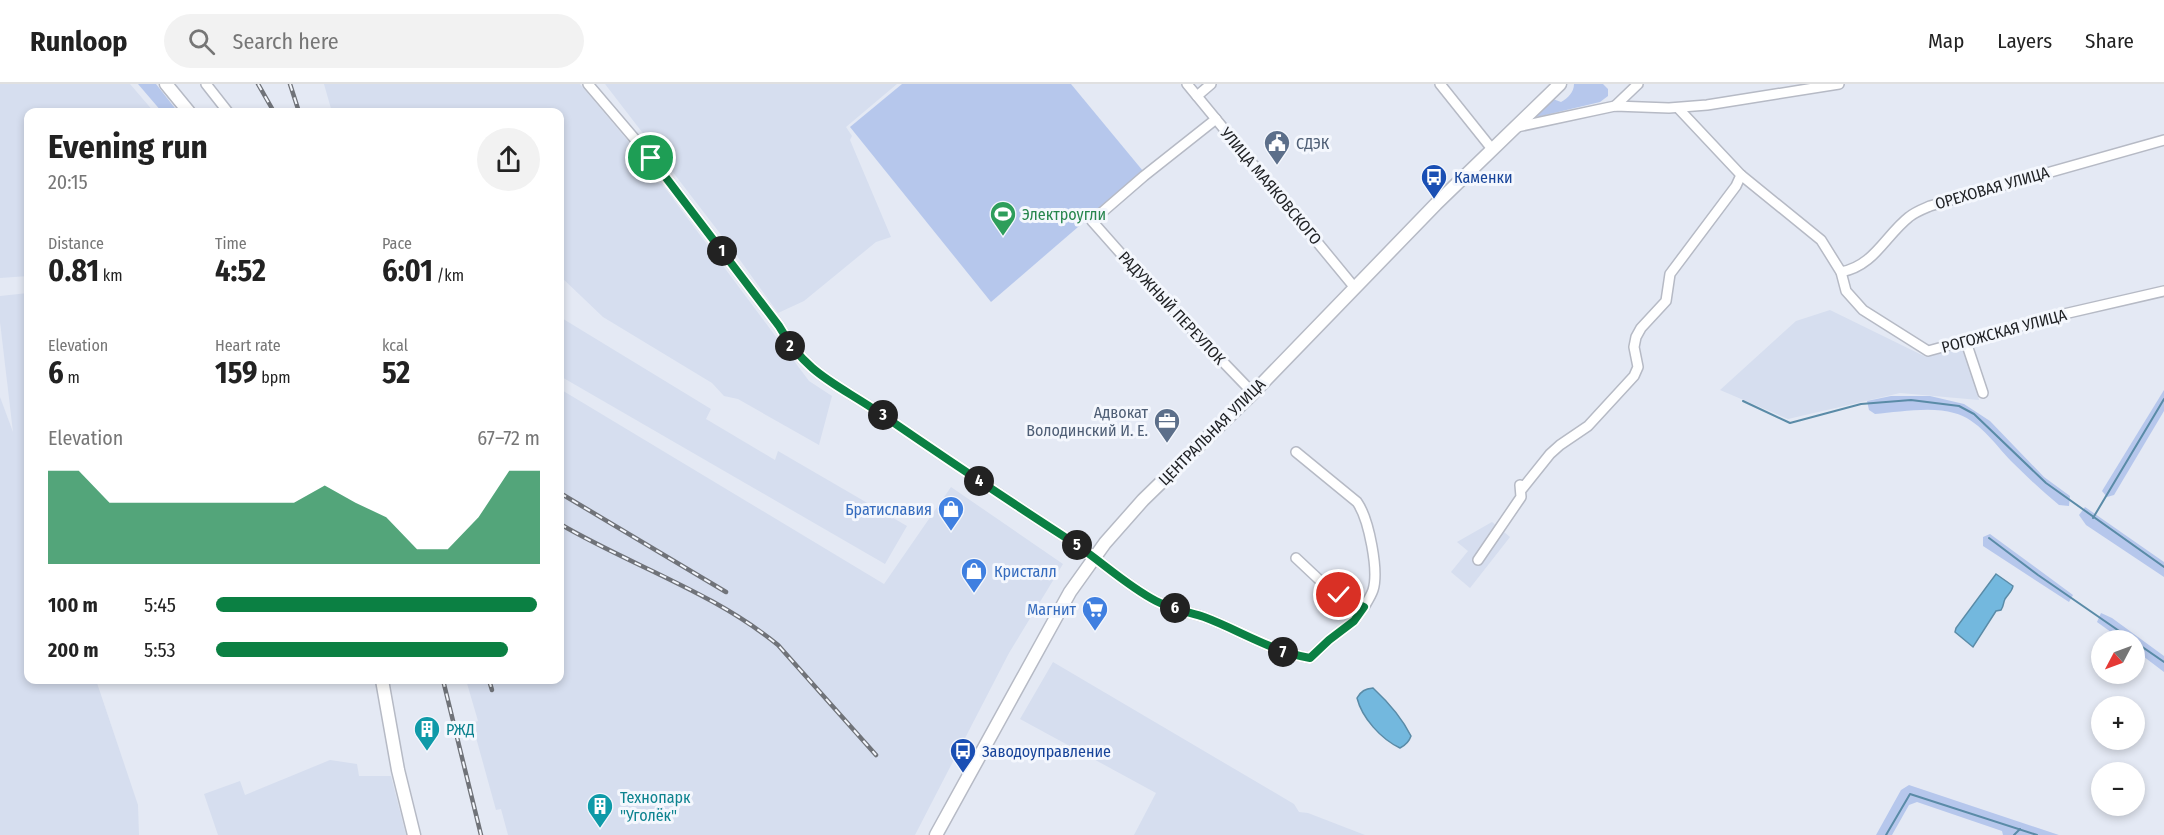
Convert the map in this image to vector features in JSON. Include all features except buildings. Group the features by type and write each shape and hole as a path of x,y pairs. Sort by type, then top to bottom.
{"main road":[{"path":"166,84 186,108"},
{"name":"ЦЕНТРАЛЬНАЯ УЛИЦА","path":"936,835 1070,592 1094,556 1143,500 1253,393 1492,149 1560,84"},
{"path":"383,684 398,770 414,835"}],"street":[{"path":"206,84 225,108"},
{"path":"588,84 651,158 779,326 791,347 828,381 878,411 957,467 1094,556 1132,586 1158,602 1212,620 1293,655 1310,658 1354,621 1373,592 1375,576 1367,520 1357,502 1296,452"},
{"name":"УЛИЦА МАЯКОВСКОГО","path":"1187,84 1356,288"},
{"path":"1197,96 1211,84"},
{"path":"1440,84 1492,149"},
{"path":"1616,106 1638,84"},
{"path":"1517,127 1616,106 1678,108 1839,84"},
{"name":"РОГОЖСКАЯ УЛИЦА","path":"1678,108 1741,175 1821,240 1841,272 1846,291 1863,310 1928,351 2064,314 2164,291"},
{"name":"РАДУЖНЫЙ ПЕРЕУЛОК","path":"1216,119 1092,221 1146,282 1253,393"},
{"name":"ОРЕХОВАЯ УЛИЦА","path":"1841,272 1860,266 1871,258 1911,215 1930,206 2164,140"},
{"path":"1478,560 1521,497 1520,485 1522,489 1550,454 1588,426 1635,376 1638,367 1634,347 1636,337 1641,328 1666,301 1670,274 1736,186 1741,175"},
{"path":"1966,342 1983,393"},
{"path":"1296,558 1329,589 1364,607"}],"shaded area":[{"path":"0,84 130,84 151,108 24,108 24,276 0,278"},
{"path":"138,84 156,84 175,108 159,108"},
{"path":"324,84 580,84 634,148 637,173 643,180 662,184 809,381 832,396 819,445 738,399 724,396 712,383 603,317 564,280 564,108 331,108"},
{"path":"605,84 897,84 846,127 852,136 850,140 891,237 876,242 804,301 778,313 732,249"},
{"name":"Электроугли","path":"902,84 1071,84 1143,171 991,302 850,127"},
{"path":"1574,84 1603,84 1608,89 1608,96 1600,102 1537,117 1535,115 1553,99 1561,102 1566,99 1572,92"},
{"path":"24,293 24,684 97,684 138,805 139,835 0,835 0,397 13,432 0,322 0,296"},
{"path":"1830,310 1926,357 1965,348 1979,400 1900,393 1788,419 1720,390 1796,321"},
{"path":"564,319 711,409 706,419 775,460 778,451 907,526 885,564 564,378"},
{"path":"2164,390 2164,411 2114,495 2107,497 2102,491"},
{"path":"564,391 884,584 951,487 1063,564 1009,653 915,835 508,835 501,809 496,810 472,723 478,721 467,684 564,684"},
{"path":"1891,396 1930,396 1964,404 1990,421 2044,477 2070,496 2069,506 2059,505 2053,500 2011,461 1985,432 1963,416 1936,410 1875,414 1869,410 1867,401"},
{"path":"2085,507 2164,562 2164,577 2086,525 2079,515"},
{"path":"1492,522 1510,537 1470,588 1451,572 1468,551 1457,542"},
{"path":"1990,534 2073,595 2069,602 1983,546 1983,537"},
{"path":"1996,574 2013,586 2003,607 1996,611 1973,647 1955,632 1956,628"},
{"path":"2101,613 2128,630 2108,630 2097,622"},
{"path":"2145,642 2164,656 2164,672 2145,658"},
{"path":"1053,662 1294,804 1299,812 1308,813 1365,835 1134,835 1156,793 1020,719"},
{"path":"1373,688 1394,710 1411,736 1400,748 1373,727 1363,713 1357,698 1363,691"},
{"path":"330,760 357,764 359,776 391,776 406,835 218,835 204,794 240,781 245,795"},
{"path":"1909,785 2059,835 2003,835 2002,831 1917,802 1909,805 1892,835 1876,835 1901,790"}],"waterway":[{"path":"2093,518 2164,399"},
{"path":"1743,401 1790,423 1861,404 1911,400 1959,406 1974,414 2046,483 2164,567"},
{"path":"1989,538 2038,575 2164,662"},
{"path":"1886,835 1910,794 2037,835"},
{"path":"2014,835 2020,829"}],"railway":[{"path":"258,84 272,108"},
{"path":"290,84 298,108"},
{"path":"564,495 726,592"},
{"path":"564,526 699,594 753,626 778,645 876,755"},
{"path":"444,684 481,835"},
{"path":"490,684 492,690"}],"place":[{"name":"СДЭК","path":"1277,166"},
{"name":"Каменки","path":"1434,200"},
{"name":"Электроугли","path":"1003,237"},
{"name":"Адвокат Володинский И. Е.","path":"1167,444"},
{"name":"Братиславия","path":"951,532"},
{"name":"Кристалл","path":"974,594"},
{"name":"Магнит","path":"1095,632"},
{"name":"РЖД","path":"427,752"},
{"name":"Заводоуправление","path":"963,774"},
{"name":"Технопарк \"Уголёк\"","path":"600,829"}],"route":[{"path":"651,158 800,357 828,381 878,411 957,467 1100,560 1132,586 1158,602 1203,617 1281,651 1310,658 1354,621 1364,607 1339,595"}]}
